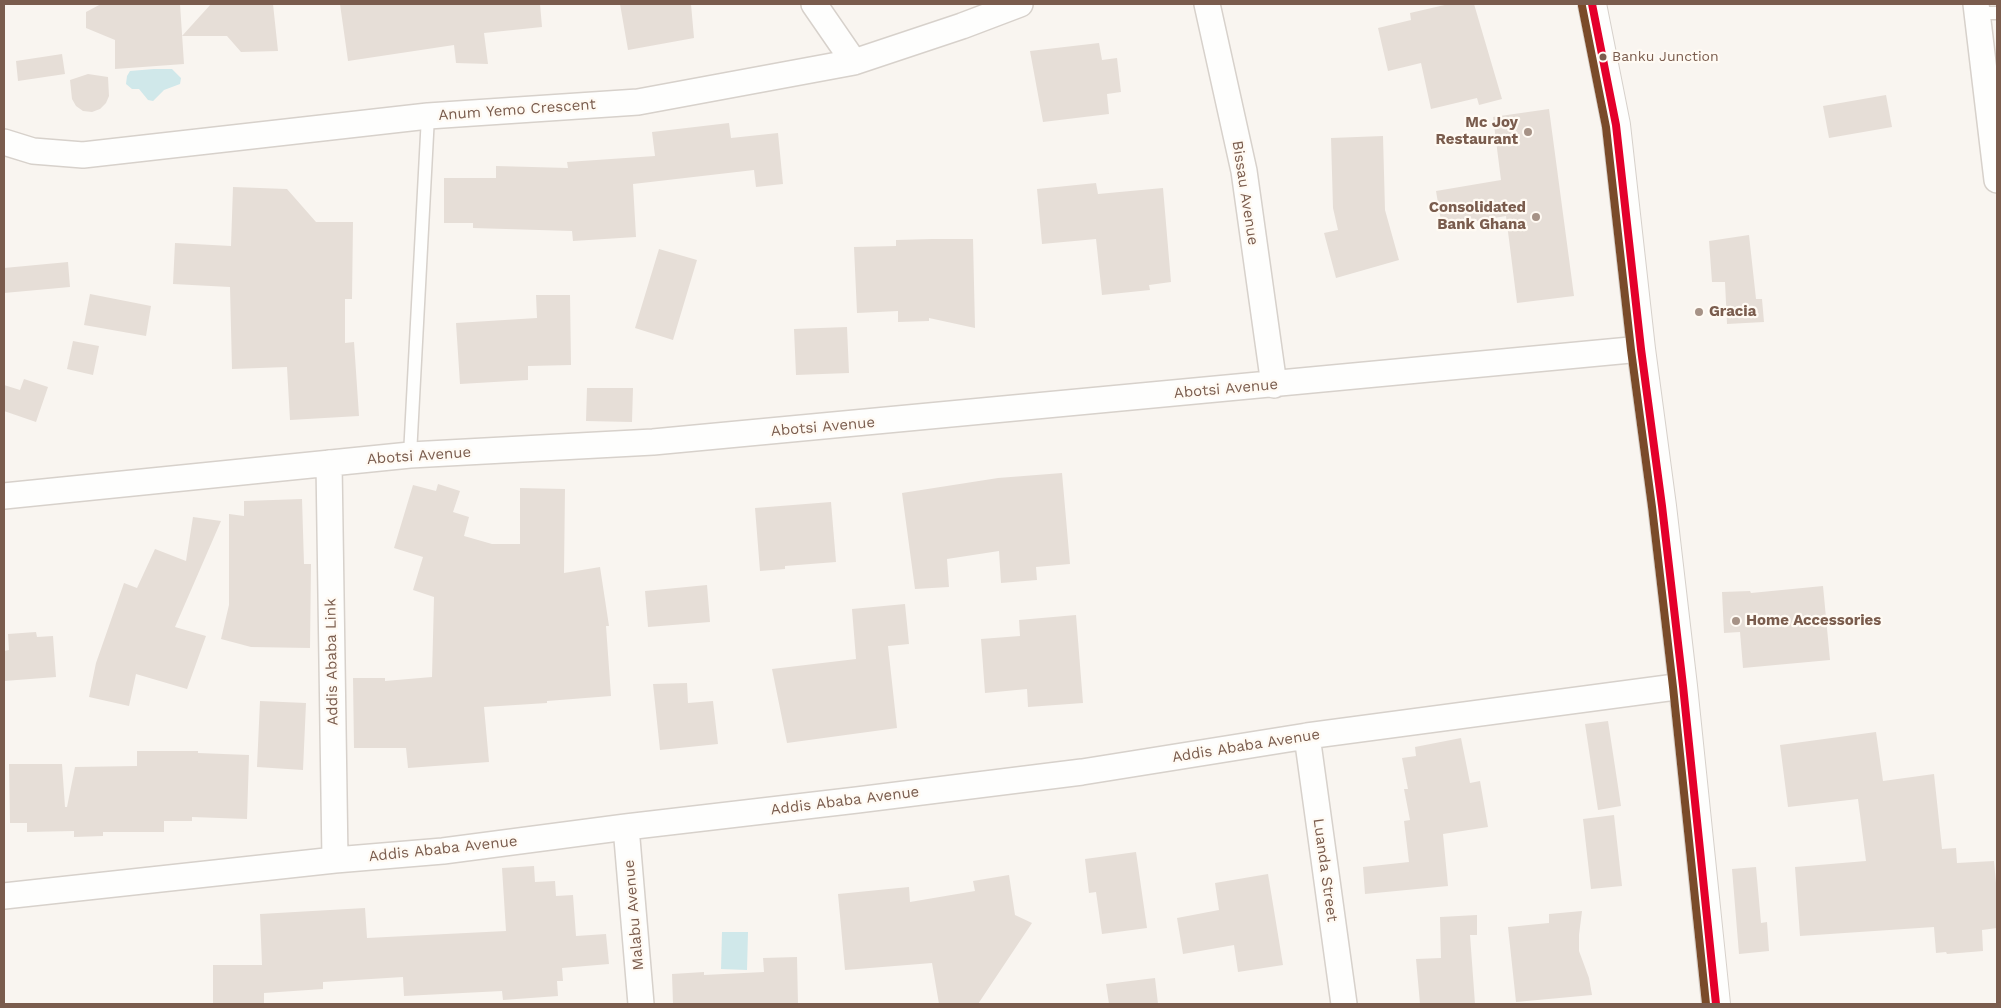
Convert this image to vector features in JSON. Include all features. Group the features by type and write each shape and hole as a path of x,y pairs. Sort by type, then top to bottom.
{"street":[{"path":"814,4 854,62"},
{"name":"Anum Yemo Crescent","path":"4,142 33,151 83,155 428,116 638,102 854,62 962,26 1020,4"},
{"name":"Bissau Avenue","path":"1207,4 1244,171 1274,384"},
{"path":"1592,4 1616,125 1641,349 1683,686 1716,1004"},
{"path":"1983,10 1997,180"},
{"name":"Abotsi Avenue","path":"4,496 410,455 653,442 1641,349"},
{"name":"Addis Ababa Link","path":"329,464 336,860"},
{"name":"Addis Ababa Avenue","path":"4,896 336,860 443,851 626,826 1082,772 1307,736 1683,686"},
{"name":"Luanda Street","path":"1307,736 1344,1004"},
{"name":"Malabu Avenue","path":"626,826 641,1004"}],"lane":[{"path":"410,455 428,116"}],"water":[{"path":"172,69 181,78 180,84 164,90 153,101 148,100 139,89 132,89 126,84 130,71"},
{"path":"722,932 748,932 747,970 721,969"}],"building":[{"path":"101,4 180,4 184,64 115,69 115,40 86,28 86,12"},
{"path":"211,4 273,4 278,51 241,52 227,36 182,36"},
{"path":"340,4 540,4 542,27 484,33 488,64 456,63 454,45 348,61"},
{"path":"620,4 691,4 694,38 628,50"},
{"path":"1449,4 1474,4 1502,99 1479,105 1477,98 1431,109 1421,63 1388,71 1378,28 1411,20 1410,13"},
{"path":"1099,43 1102,60 1117,58 1121,92 1107,94 1109,114 1043,122 1030,51"},
{"path":"62,54 65,74 18,81 16,61"},
{"path":"88,74 108,77 109,96 106,103 100,109 92,112 83,111 76,106 72,99 70,80"},
{"path":"1886,95 1892,127 1829,138 1823,106"},
{"path":"1549,109 1574,296 1517,303 1506,216 1442,227 1436,191 1501,180 1493,117"},
{"path":"729,123 731,138 778,133 783,184 756,187 754,170 633,184 636,237 573,241 572,231 473,228 473,223 444,223 444,178 496,178 496,166 568,168 567,162 655,156 652,132"},
{"path":"1383,136 1385,210 1399,260 1336,278 1324,233 1338,230 1333,208 1331,138"},
{"path":"1096,183 1098,194 1163,188 1171,282 1149,285 1150,290 1102,295 1096,239 1042,244 1037,189"},
{"path":"233,187 287,189 316,222 353,222 352,299 345,299 345,343 354,342 359,416 290,420 287,367 232,369 230,287 173,284 175,243 231,246"},
{"path":"1749,235 1756,299 1762,299 1764,322 1727,324 1725,282 1712,282 1709,241"},
{"path":"973,239 975,328 929,318 929,321 898,322 898,311 857,313 854,247 896,246 896,240"},
{"path":"659,249 697,260 673,340 635,328"},
{"path":"68,262 70,287 4,293 4,268"},
{"path":"90,294 151,306 146,336 84,325"},
{"path":"536,295 570,295 571,365 528,366 528,380 460,384 456,323 537,318"},
{"path":"847,327 849,373 796,375 794,329"},
{"path":"73,341 99,346 93,375 67,369"},
{"path":"24,379 48,387 36,422 4,411 4,385 20,390"},
{"path":"587,388 633,388 632,422 586,421"},
{"path":"1062,473 1070,564 1036,567 1037,580 1001,583 999,551 947,559 949,587 915,589 902,493 998,478"},
{"path":"438,484 460,491 453,512 469,517 464,536 492,544 520,544 520,488 565,489 564,573 600,567 609,626 606,626 611,696 484,707 489,762 408,768 406,748 354,748 353,678 385,678 385,681 432,677 434,597 413,590 423,557 394,548 413,485 436,491"},
{"path":"302,499 304,564 311,564 310,648 251,647 221,639 229,605 229,514 244,516 244,501"},
{"path":"831,502 836,562 785,566 785,569 760,571 755,508"},
{"path":"193,517 221,521 175,627 206,636 187,689 136,674 129,706 89,697 96,663 124,583 137,588 155,549 186,561"},
{"path":"707,585 710,622 648,627 645,591"},
{"path":"1823,586 1830,660 1743,668 1740,632 1724,633 1722,592 1750,591 1751,593"},
{"path":"905,604 909,644 888,646 897,728 787,743 772,669 856,659 852,609"},
{"path":"1076,615 1083,703 1028,707 1027,689 985,693 981,639 1020,636 1019,620"},
{"path":"36,632 37,637 53,636 56,677 4,681 4,651 9,650 8,634"},
{"path":"687,683 688,703 713,701 718,744 660,750 653,684"},
{"path":"260,701 306,703 303,770 257,767"},
{"path":"1608,721 1621,806 1598,810 1585,724"},
{"path":"1876,732 1883,781 1934,774 1942,849 1956,848 1957,863 1994,861 1997,894 1997,928 1982,930 1983,951 1936,953 1934,927 1800,936 1795,867 1866,861 1858,799 1788,807 1780,745"},
{"path":"1461,738 1470,783 1480,781 1488,827 1443,834 1448,886 1365,894 1363,867 1409,862 1404,821 1410,820 1404,789 1408,789 1402,758 1416,756 1415,747"},
{"path":"137,751 198,751 198,753 249,755 247,819 192,817 192,821 164,821 164,832 103,832 103,836 74,837 74,831 27,832 27,823 10,823 9,764 62,764 65,807 67,807 75,767 137,766"},
{"path":"1614,815 1622,886 1591,889 1583,819"},
{"path":"1136,852 1147,928 1102,934 1096,892 1089,893 1085,859"},
{"path":"534,866 535,882 555,881 556,896 573,895 576,936 606,934 609,964 562,968 563,981 557,981 558,996 503,1000 502,991 404,996 403,977 323,982 323,989 264,993 264,1004 213,1004 213,965 262,965 260,914 365,908 367,938 506,931 502,868"},
{"path":"1756,867 1761,923 1767,922 1769,951 1739,954 1732,869"},
{"path":"1268,874 1283,965 1238,972 1234,945 1183,954 1177,918 1219,910 1215,883"},
{"path":"1009,875 1015,915 1032,923 978,1004 939,1004 932,963 845,970 838,894 909,887 910,902 975,891 973,881"},
{"path":"1582,911 1579,951 1589,978 1592,995 1516,1002 1508,927 1549,923 1549,914"},
{"path":"1477,915 1477,935 1470,935 1475,1004 1420,1004 1416,959 1441,958 1440,917"},
{"path":"797,957 798,1004 673,1004 672,974 704,972 704,975 764,972 763,958"},
{"path":"1155,978 1158,1004 1109,1004 1106,984"}],"transit line":[{"path":"1592,4 1616,125 1641,349 1683,686 1716,1004"},
{"path":"1582,6 1606,127 1631,350 1673,687 1706,1004"}],"place":[{"name":"Banku Junction","path":"1603,57"},
{"name":"Mc Joy Restaurant","path":"1528,132"},
{"name":"Consolidated Bank Ghana","path":"1536,217"},
{"name":"Gracia","path":"1699,312"},
{"name":"Home Accessories","path":"1736,621"}]}
